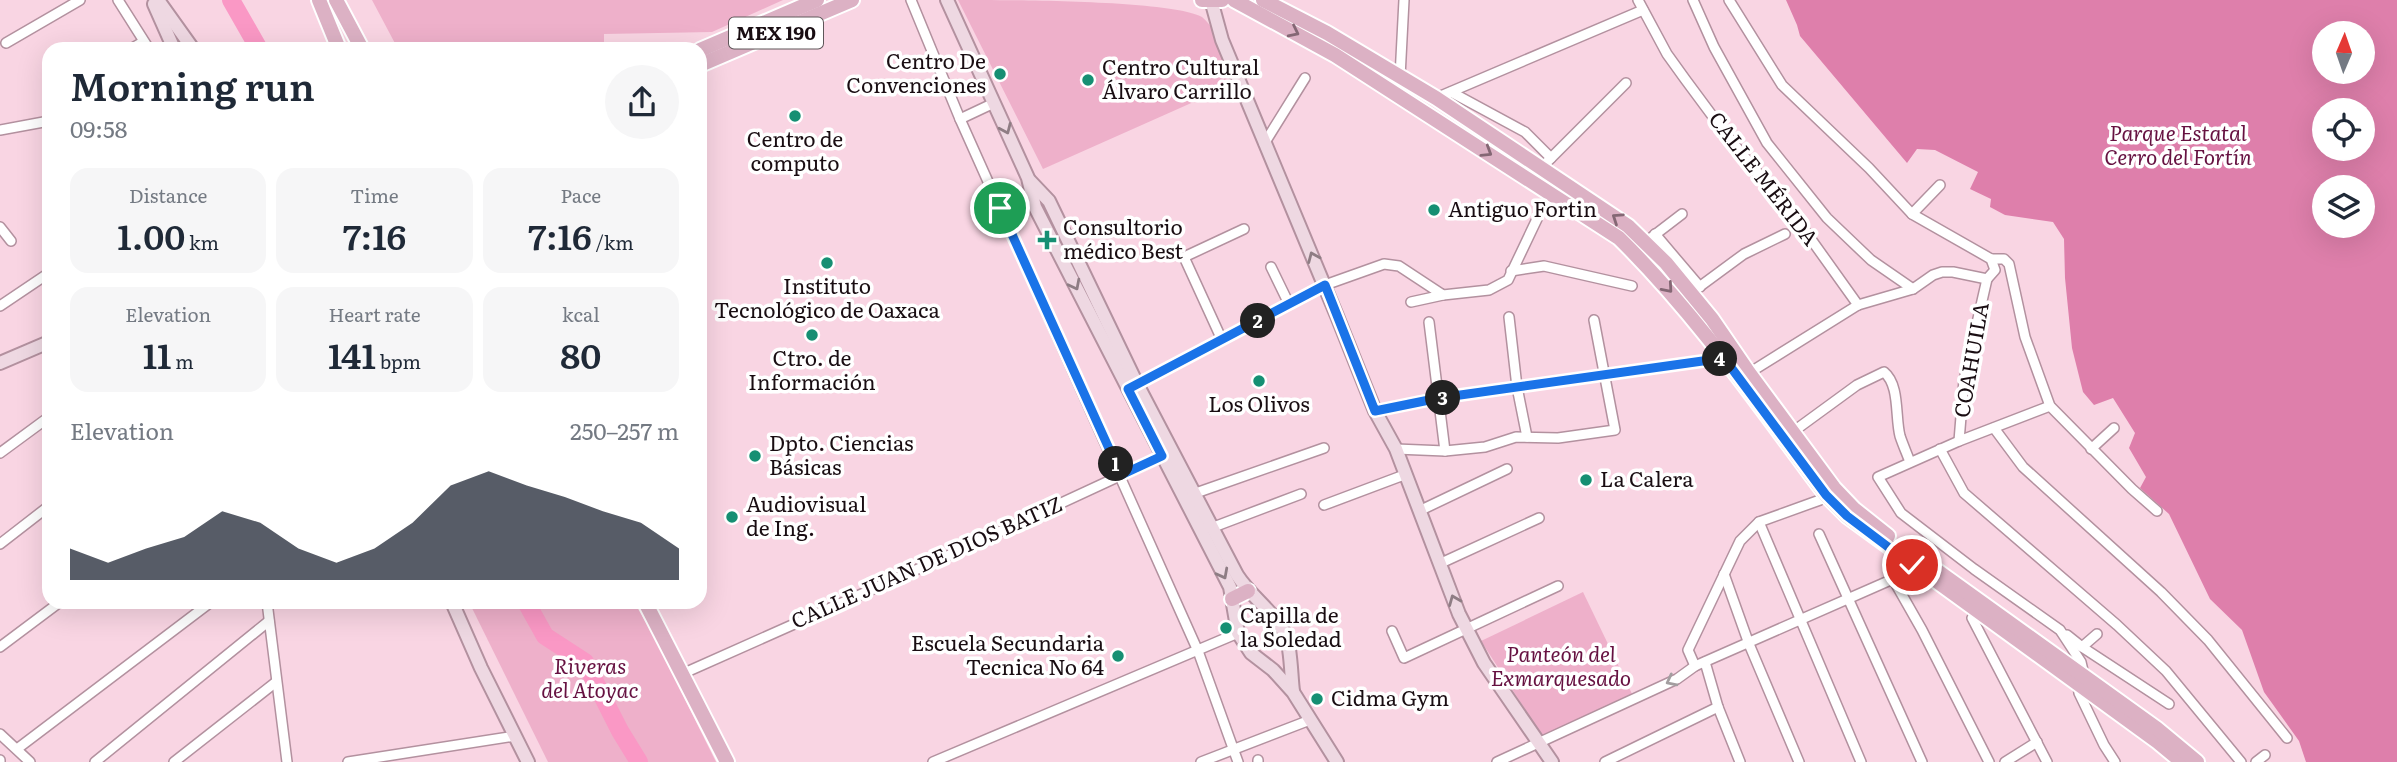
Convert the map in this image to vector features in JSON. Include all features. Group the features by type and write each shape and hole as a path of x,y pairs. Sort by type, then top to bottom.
{"main road":[{"path":"152,0 171,42"},
{"path":"158,0 188,42"},
{"path":"319,0 336,42"},
{"path":"336,0 358,42"},
{"name":"MEX 190","path":"707,61 817,0"},
{"name":"MEX 190","path":"707,48 852,0"},
{"path":"947,0 1028,178 1049,201 1132,387 1230,587 1238,633 1251,653 1273,670 1293,692 1336,762"},
{"path":"1212,0 1222,40 1264,144 1325,285 1375,411 1396,449 1467,630 1484,663 1552,762"},
{"path":"1234,0 1309,40 1619,238 1656,274 1724,358 1826,495 1847,516 1912,565 2156,728 2197,762"},
{"path":"1263,0 1327,33 1546,163 1629,226 1650,238 1695,290 1712,320 1749,373 1835,488 1854,509 2081,680 2182,762"},
{"path":"0,363 42,345"},
{"path":"1167,454 1193,494 1248,592 1271,615 1287,637 1293,692"},
{"path":"1231,599 1248,592"},
{"path":"455,609 528,762"},
{"path":"649,609 727,762"}],"street":[{"path":"6,43 80,0"},
{"path":"118,0 144,42"},
{"path":"911,0 960,119 1198,651 1238,762"},
{"path":"1400,77 1404,0"},
{"name":"CALLE MÉRIDA","path":"1638,0 1667,54 1728,138 1797,221 1858,305"},
{"path":"1693,0 1714,47 1767,144 1827,218 1871,260 1913,289"},
{"path":"1728,0 1782,85 1869,168 1912,214 1991,259 2004,259 2009,264 2025,337 2050,406 2157,511"},
{"path":"1436,98 1643,10"},
{"path":"1264,144 1305,78"},
{"path":"1451,92 1525,132 1546,163 1626,83"},
{"path":"960,119 994,103"},
{"path":"0,130 42,122"},
{"path":"1912,214 1940,185"},
{"path":"1650,238 1682,214"},
{"path":"1411,302 1489,290 1508,280 1537,219"},
{"path":"0,227 11,242"},
{"path":"1172,262 1244,229"},
{"path":"1695,290 1744,254 1785,234"},
{"path":"1184,257 1222,340"},
{"name":"COAHUILA","path":"1959,441 1964,380 1987,279 1994,270 1991,259"},
{"path":"1132,387 1325,285 1384,264 1399,265 1443,295"},
{"path":"1511,271 1544,266 1632,286"},
{"path":"1271,267 1289,304"},
{"path":"1749,373 1858,305 1913,289 1933,275 1942,272 1987,279"},
{"path":"0,306 42,278"},
{"path":"1509,317 1517,387 1527,437"},
{"path":"1396,449 1445,451 1485,447 1516,438 1558,438 1615,430 1594,320"},
{"path":"1429,323 1445,451"},
{"path":"1375,411 1439,398 1724,358"},
{"path":"1794,431 1857,385 1884,372 1888,374 1893,386 1900,436 1910,462"},
{"path":"2050,406 1959,441 1878,477 1907,518 2082,647 2169,704"},
{"path":"0,453 42,422"},
{"path":"1994,428 2023,467 2161,592 2208,640 2287,738"},
{"path":"2091,449 2114,428"},
{"path":"1193,494 1324,448"},
{"path":"1940,449 1964,493 2117,625 2166,671 2241,762"},
{"name":"CALLE JUAN DE DIOS BATIZ","path":"682,674 1167,454"},
{"path":"1419,511 1507,469"},
{"path":"1324,505 1404,475"},
{"path":"1211,528 1301,494"},
{"path":"1695,666 1688,650 1740,541 1759,523 1820,500 1826,495"},
{"path":"0,544 42,511"},
{"path":"1439,564 1539,518"},
{"path":"1759,523 1861,762"},
{"path":"1819,534 1922,762"},
{"path":"1497,762 1677,679 1695,666 1893,579 1912,565"},
{"path":"1724,574 1749,643 1799,762"},
{"path":"1893,579 1989,762"},
{"path":"1392,631 1404,659 1558,586"},
{"path":"0,647 51,609"},
{"path":"17,749 202,609"},
{"path":"268,609 287,762"},
{"path":"1972,618 2047,762"},
{"path":"95,762 269,621"},
{"path":"2060,630 2081,662 2079,693 2115,762"},
{"path":"933,762 1238,633"},
{"path":"2082,647 2097,634"},
{"path":"1705,662 1718,707 1740,762"},
{"path":"174,762 276,682"},
{"path":"1605,762 1718,707"},
{"path":"1201,762 1310,720"},
{"path":"0,734 30,762"},
{"path":"348,762 515,736"},
{"path":"2005,762 2037,742"},
{"path":"2256,762 2265,755"}],"green space":[{"path":"372,0 783,0 712,32 604,34 604,42 394,42"},
{"path":"958,0 1086,2 1185,11 1202,17 1208,23 1222,48 1234,84 1043,169"},
{"name":"Parque Estatal Cerro del Fortín","path":"1786,0 2397,0 2397,762 2306,762 2299,741 2264,692 2242,630 2210,599 2169,514 2140,488 2146,477 2129,448 2135,433 2113,398 2094,405 2083,392 2072,348 2064,239 2053,222 2005,215 1990,207 1991,199 1970,189 1978,172 1935,150 1917,149 1907,163 1800,36"},
{"name":"Panteón del Exmarquesado","path":"1583,592 1633,696 1544,739 1481,641"},
{"name":"Riveras del Atoyac","path":"472,609 638,609 716,762 548,762"}],"waterway":[{"path":"231,0 255,42"},
{"path":"530,609 545,636 585,662 639,762"}],"place":[{"name":"Centro De Convenciones","path":"1000,74"},
{"name":"Centro Cultural Álvaro Carrillo","path":"1088,80"},
{"name":"Centro de computo","path":"795,116"},
{"name":"Antiguo Fortin","path":"1434,210"},
{"name":"Consultorio médico Best","path":"1047,240"},
{"name":"Instituto Tecnológico de Oaxaca","path":"827,263"},
{"name":"Ctro. de Información","path":"812,335"},
{"name":"Los Olivos","path":"1259,381"},
{"name":"Dpto. Ciencias Básicas","path":"755,456"},
{"name":"La Calera","path":"1586,480"},
{"name":"Audiovisual de Ing.","path":"732,517"},
{"name":"Capilla de la Soledad","path":"1226,628"},
{"name":"Escuela Secundaria Tecnica No 64","path":"1118,656"},
{"name":"Cidma Gym","path":"1317,699"}],"route":[{"path":"1000,208 1121,475 1162,456 1128,389 1325,285 1375,411 1439,398 1724,358 1826,495 1847,516 1912,565"}]}
